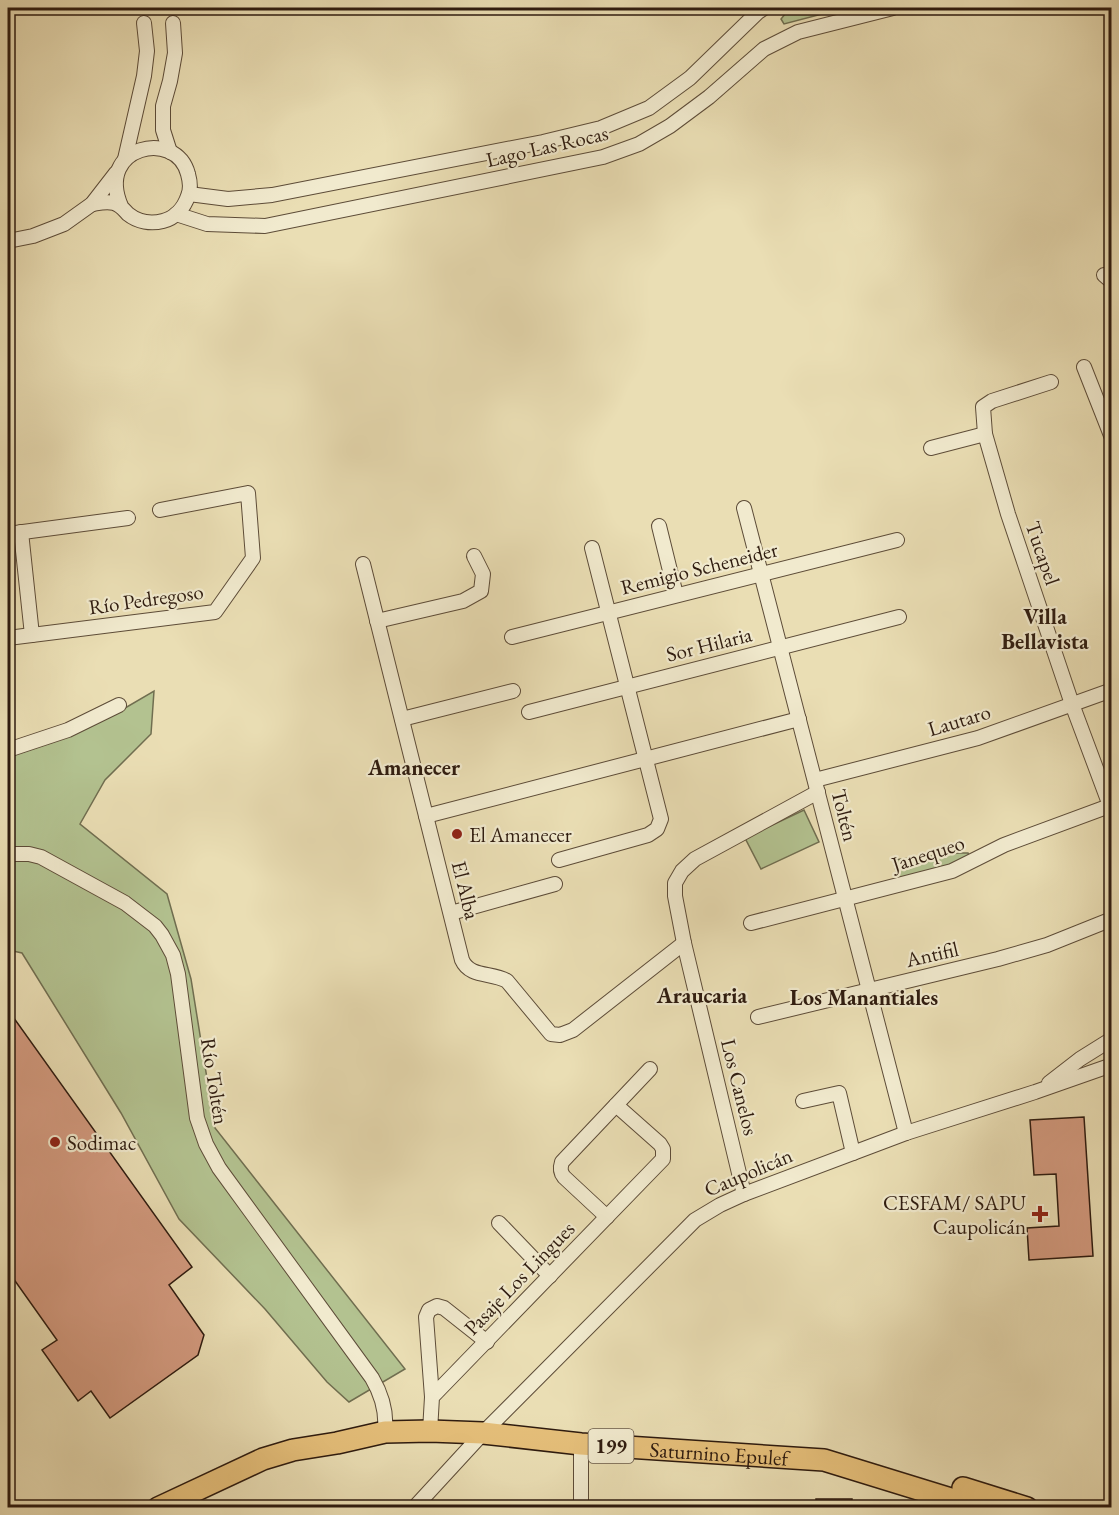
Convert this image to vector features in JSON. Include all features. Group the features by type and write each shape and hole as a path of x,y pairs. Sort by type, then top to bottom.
{"main road":[{"name":"Saturnino Epulef","path":"158,1508 263,1459 293,1450 386,1432 430,1431 483,1433 581,1444 824,1460 980,1508"},
{"name":"Saturnino Epulef","path":"190,1508 269,1471 337,1443"},
{"name":"Saturnino Epulef","path":"885,1478 946,1483 1027,1508"}],"street":[{"name":"Lago Las Rocas","path":"189,194 228,199 272,195 543,142 601,128 649,108 690,78 764,8"},
{"name":"Lago Las Rocas","path":"176,214 207,224 265,226 603,157 639,144 670,126 709,97 764,48 798,32 893,8"},
{"path":"8,241 33,236 64,224 92,204 121,165 135,152 146,148 158,148 180,159 187,170 190,181 189,194 184,205 176,214 152,223 140,221 129,215 121,206 116,194 115,182 121,165 144,76 147,51 144,23"},
{"path":"170,152 163,130 163,106 175,53 173,23"},
{"path":"92,204 113,202 121,206"},
{"path":"1084,367 1112,438"},
{"name":"Tucapel","path":"1051,382 992,401 983,407 985,434 1008,514 1072,704 1111,807"},
{"path":"931,448 985,434"},
{"name":"Río Pedregoso","path":"8,638 215,612 253,558 248,493 160,510"},
{"name":"Toltén","path":"744,507 906,1133"},
{"path":"33,635 14,533 128,518"},
{"path":"659,526 676,595"},
{"name":"Remigio Scheneider","path":"512,637 897,540"},
{"path":"559,860 648,836 657,829 661,819 592,548"},
{"path":"377,621 462,601 481,591 483,574 474,556"},
{"name":"El Alba","path":"363,564 462,960 467,968 507,981 551,1034 560,1035 573,1030 684,943"},
{"name":"Sor Hilaria","path":"529,712 899,617"},
{"name":"Lautaro","path":"675,883 682,871 695,859 816,786 978,738 1112,690"},
{"path":"402,718 513,691"},
{"path":"8,750 68,730 119,705"},
{"path":"426,816 799,719"},
{"name":"Janequeo","path":"751,923 952,871 1004,845 1111,807"},
{"name":"Río Toltén","path":"8,854 29,854 51,862 126,903 155,926 162,935 173,955 178,974 196,1111 206,1144 219,1168 372,1378 384,1405 386,1432"},
{"name":"Los Canelos","path":"675,883 675,896 684,943 744,1194"},
{"path":"451,913 555,884"},
{"name":"Antifil","path":"758,1017 1028,951 1112,919"},
{"name":"Caupolicán","path":"1035,1092 1112,1039"},
{"name":"Caupolicán","path":"414,1508 483,1433 695,1220 744,1194 906,1133 1112,1065"},
{"path":"607,1217 564,1177 560,1170 562,1162 650,1070"},
{"path":"803,1101 839,1093 853,1153"},
{"name":"Pasaje Los Lingues","path":"432,1397 660,1164 664,1154 660,1144 616,1105"},
{"path":"499,1222 550,1276"},
{"path":"430,1431 432,1397 426,1317 429,1310 437,1306 444,1308 487,1342"},
{"path":"581,1444 581,1508"}],"green space":[{"path":"790,8 845,8 784,24 781,19"},
{"path":"154,691 151,734 105,780 80,824 167,894 191,979 215,1128 405,1369 349,1402 327,1382 265,1309 179,1219 121,1113 22,953 8,950 8,747 120,711"},
{"path":"804,810 819,842 761,869 745,838"},
{"path":"968,853 970,858 959,865 898,879 893,860"}],"building":[{"name":"Sodimac","path":"11,1014 192,1267 169,1285 204,1335 198,1355 110,1418 91,1391 78,1401 42,1350 57,1340 8,1271 8,1017"},
{"path":"1084,1117 1093,1256 1029,1260 1027,1228 1059,1226 1056,1174 1034,1175 1030,1120"},
{"path":"816,1499 852,1499 852,1508 816,1508"}],"place":[{"name":"El Amanecer","path":"457,834"},
{"name":"Sodimac","path":"55,1142"},
{"name":"CESFAM/ SAPU Caupolicán","path":"1040,1214"}],"district":[{"name":"Villa Bellavista","path":"1045,628"},
{"name":"Amanecer","path":"414,767"},
{"name":"Araucaria","path":"702,995"},
{"name":"Los Manantiales","path":"864,997"}]}
